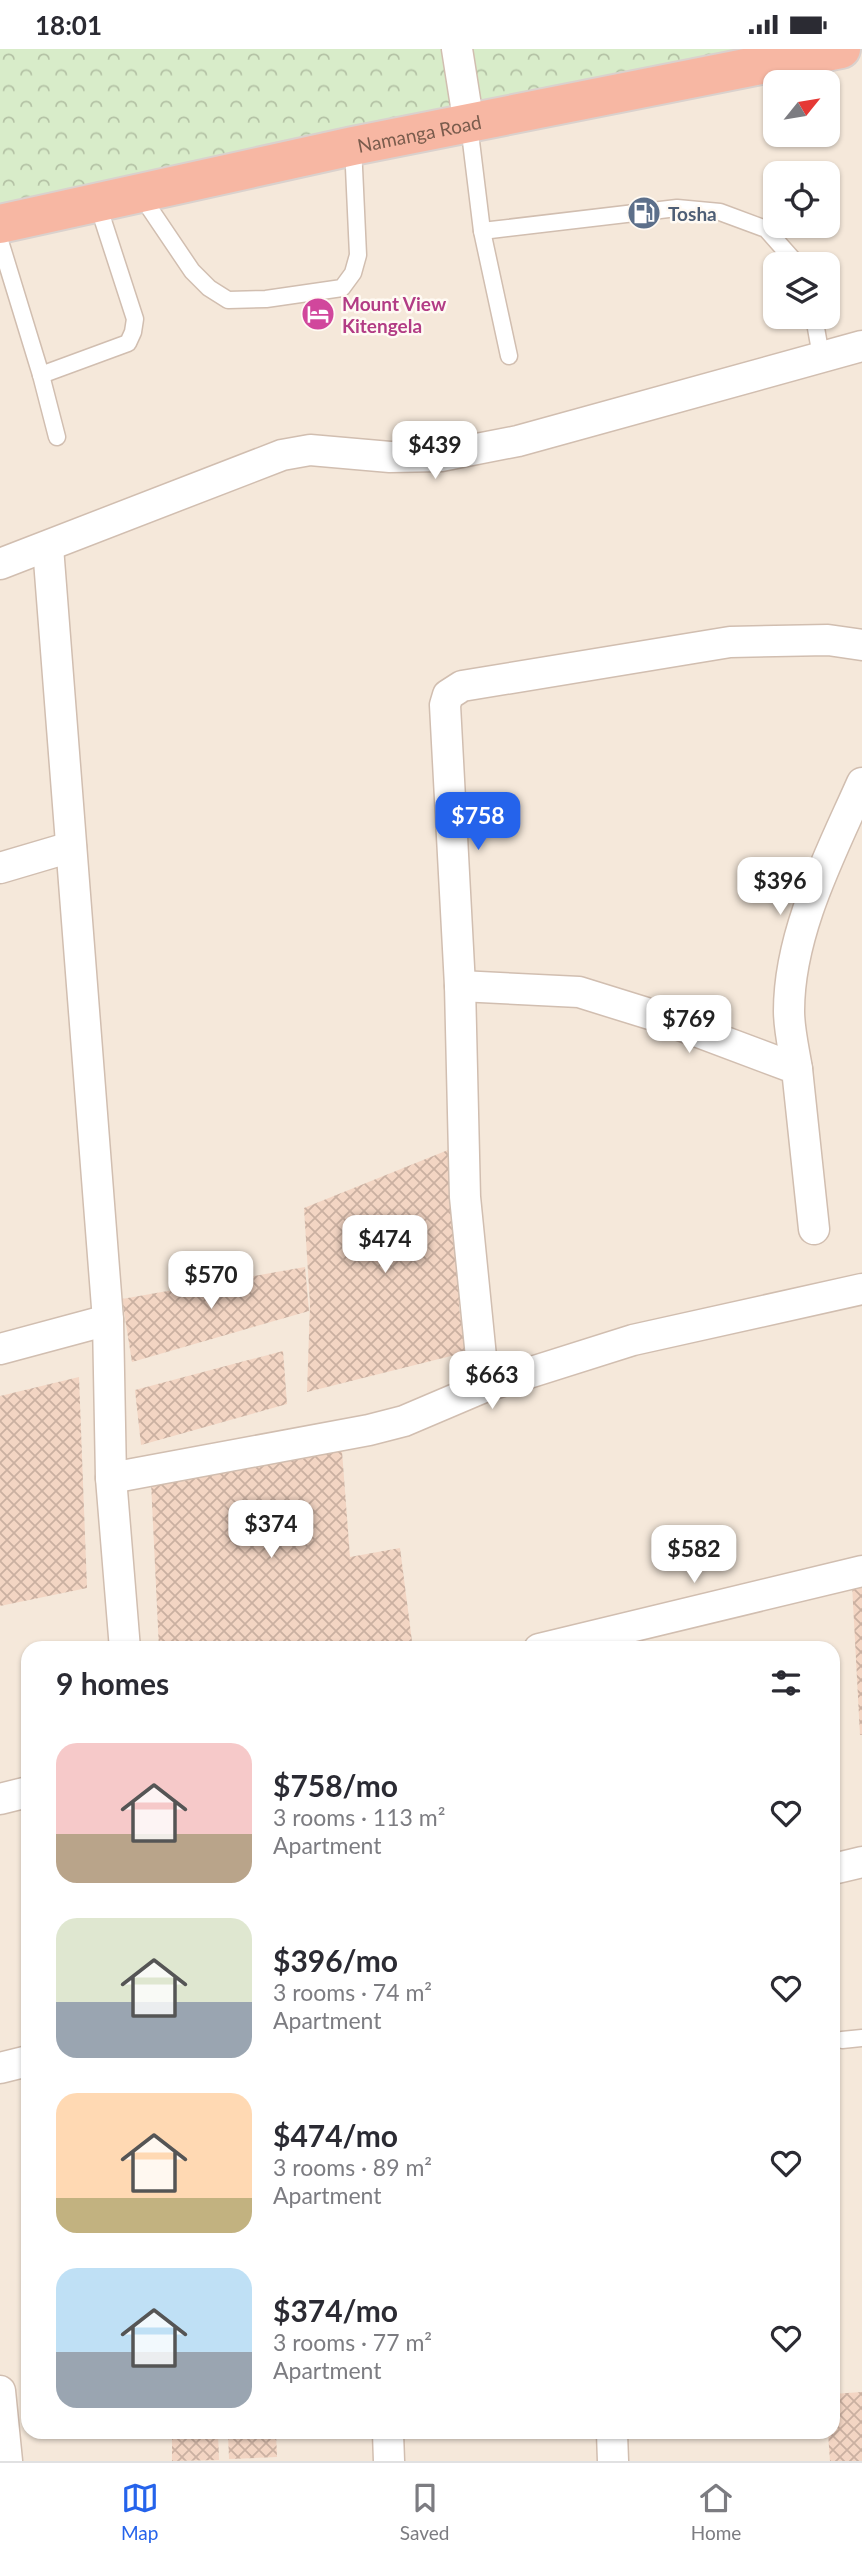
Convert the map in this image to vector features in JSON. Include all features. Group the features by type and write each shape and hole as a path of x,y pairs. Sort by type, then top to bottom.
{"highway":[{"name":"Namanga Road","path":"0,224 352,146 469,125 841,49"}],"street":[{"path":"457,49 469,125"},
{"path":"0,564 282,455 310,450 390,457 441,456 518,441 862,345"},
{"path":"48,547 108,1320 111,1478 124,1641"},
{"path":"484,1387 465,1197 460,986 445,705 448,695 462,686 730,642 828,640 862,645"},
{"path":"814,1229 789,1011 799,946 818,882 862,783"},
{"path":"0,868 71,847"},
{"path":"460,986 579,992 653,1015 797,1069"},
{"path":"111,1478 369,1430 404,1420 484,1387 633,1340 862,1289"},
{"path":"0,1349 108,1320"},
{"path":"572,1641 862,1571"},
{"path":"0,1799 21,1794"},
{"path":"840,1867 862,1862"},
{"path":"0,2068 21,2063"},
{"path":"0,2391 7,2461"},
{"path":"388,2439 389,2461"},
{"path":"612,2439 614,2461"}],"lane":[{"path":"469,125 482,231 509,356"},
{"path":"139,192 192,271 209,288 228,300 266,299 342,288 353,273 358,255 352,146"},
{"path":"41,375 128,343 133,332 135,320 97,202"},
{"path":"482,231 677,208 719,212 766,229 786,252"},
{"path":"0,241 57,437"},
{"path":"816,329 821,356"},
{"path":"842,2040 862,2038"}],"shaded area":[{"path":"0,49 862,49 862,2461 0,2461"}],"green space":[{"path":"0,49 837,49 0,224"}],"building":[{"path":"453,1148 461,1259 459,1308 467,1352 307,1392 310,1304 304,1208"},
{"path":"305,1267 309,1311 132,1362 122,1299"},
{"path":"283,1351 287,1404 141,1445 135,1390"},
{"path":"79,1377 87,1588 0,1606 0,1396"},
{"path":"341,1438 350,1557 400,1548 412,1641 159,1641 151,1482"},
{"path":"862,1583 862,1735 860,1735 852,1584"},
{"path":"862,2392 862,2461 830,2461 828,2439 840,2439 840,2394"},
{"path":"172,2439 218,2439 219,2460 172,2461"},
{"path":"228,2439 276,2439 277,2457 229,2459"}],"place":[{"name":"Tosha","path":"644,213"},
{"name":"Mount View Kitengela","path":"318,314"}]}
